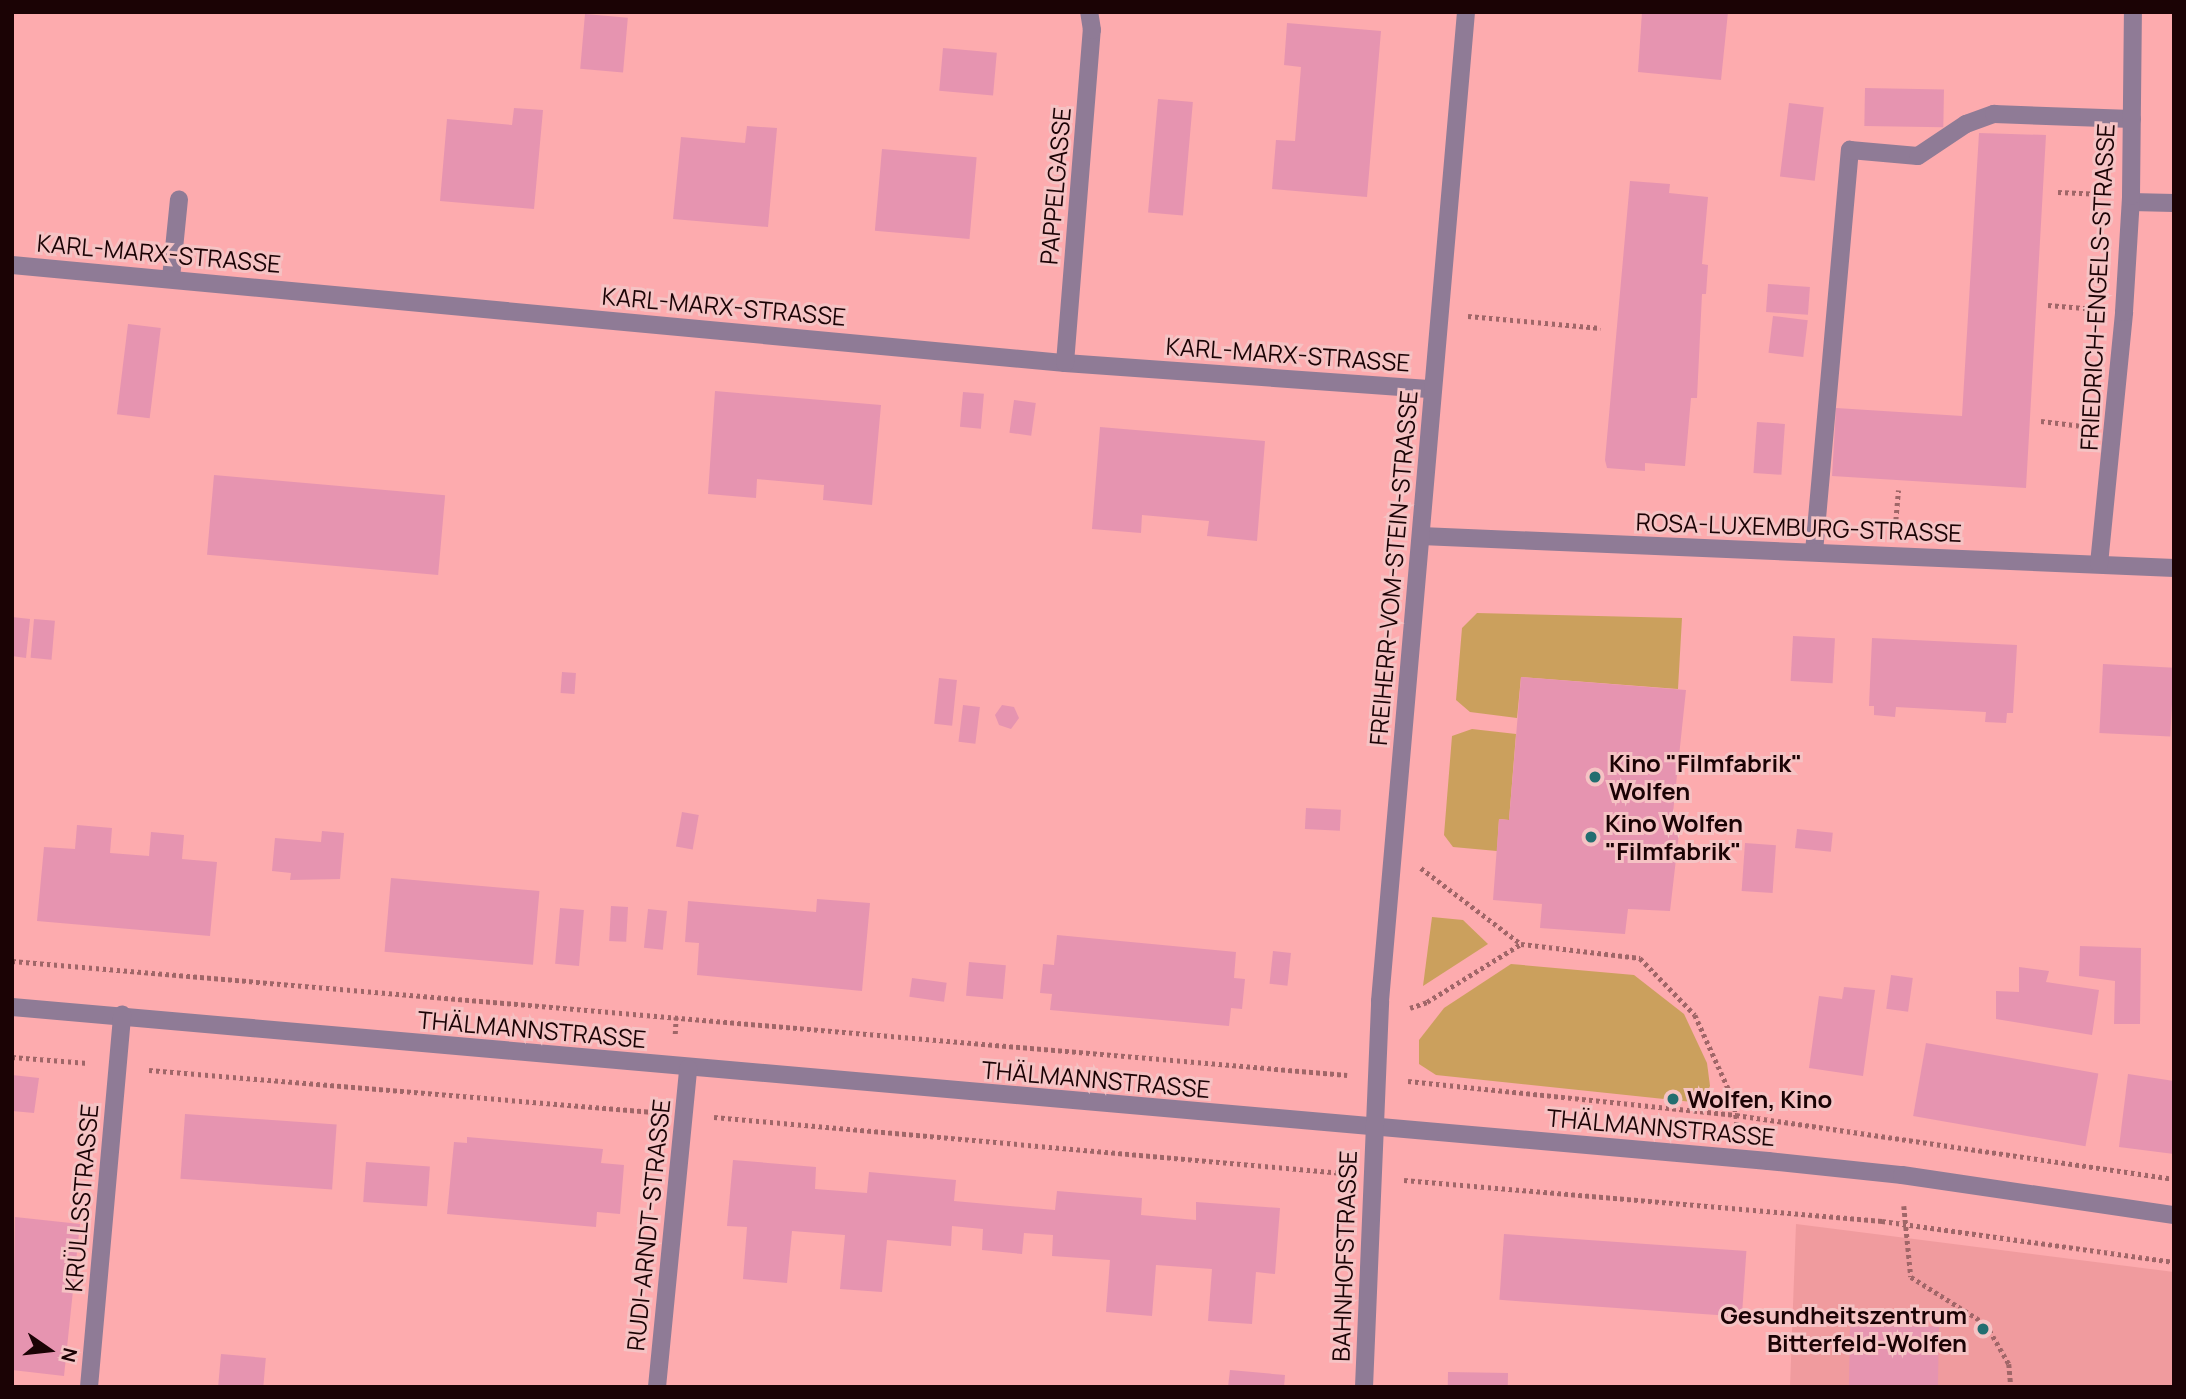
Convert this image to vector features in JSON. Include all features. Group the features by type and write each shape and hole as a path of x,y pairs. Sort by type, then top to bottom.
{"street":[{"name":"PAPPELGASSE","path":"1065,363 1089,12"},
{"name":"FREIHERR-VOM-STEIN-STRASSE","path":"1373,1127 1379,1018 1466,12"},
{"name":"FRIEDRICH-ENGELS-STRASSE","path":"2099,564 2115,429 2131,199 2133,12"},
{"path":"1814,552 1850,150 1917,156 1966,124 1994,114 2132,119"},
{"path":"171,278 179,199"},
{"path":"2131,199 2174,203"},
{"name":"KARL-MARX-STRASSE","path":"12,265 1065,363 1432,389"},
{"name":"ROSA-LUXEMBURG-STRASSE","path":"1421,536 2174,568"},
{"name":"THÄLMANNSTRASSE","path":"12,1007 122,1014 688,1069 1743,1159 1902,1175 2174,1216"},
{"name":"KRÜLLSSTRASSE","path":"89,1387 122,1014"},
{"name":"RUDI-ARNDT-STRASSE","path":"657,1387 688,1069"},
{"name":"BAHNHOFSTRASSE","path":"1364,1387 1373,1127"}],"path":[{"path":"2058,192 2131,199"},
{"path":"2048,305 2124,312"},
{"path":"1439,313 1600,328"},
{"path":"2040,421 2115,429"},
{"path":"1394,847 1521,944 1640,958 1695,1015 1737,1115 1743,1159"},
{"path":"1379,1018 1427,1002 1521,944"},
{"path":"12,961 1376,1078 1737,1115 2174,1179"},
{"path":"12,1057 684,1114 1372,1177 1778,1210 2174,1262"},
{"path":"1902,1175 1911,1278 1986,1324 2009,1364 2011,1387"}],"shaded area":[{"path":"1477,613 1682,618 1678,689 1521,677 1517,718 1470,712 1456,700 1462,628"},
{"path":"1472,729 1516,734 1509,820 1499,819 1497,851 1453,847 1444,835 1452,736"},
{"path":"1432,917 1463,920 1488,944 1423,986"},
{"path":"1511,964 1634,975 1684,1014 1707,1063 1710,1086 1702,1103 1436,1075 1419,1064 1419,1040 1444,1008"},
{"name":"Gesundheitszentrum Bitterfeld-Wolfen","path":"1796,1224 2174,1272 2174,1387 1790,1387"}],"building":[{"path":"1642,12 1728,12 1721,80 1638,72"},
{"path":"585,14 628,18 623,73 580,69"},
{"path":"1287,23 1381,31 1367,197 1272,189 1276,140 1295,141 1301,67 1284,65"},
{"path":"943,48 997,53 993,96 939,91"},
{"path":"1865,88 1944,89 1943,127 1864,126"},
{"path":"1158,99 1193,102 1183,216 1148,213"},
{"path":"1789,103 1824,107 1815,181 1780,176"},
{"path":"514,108 543,110 534,209 440,201 447,119 512,125"},
{"path":"747,126 777,128 768,227 673,219 681,137 745,143"},
{"path":"1979,133 2046,135 2026,488 1832,476 1836,408 1962,416"},
{"path":"882,149 977,157 969,239 875,231"},
{"path":"1630,181 1670,184 1669,193 1708,197 1702,264 1708,265 1706,294 1702,294 1697,398 1691,398 1685,466 1645,463 1645,471 1607,468 1605,460"},
{"path":"1768,284 1810,287 1808,315 1766,312"},
{"path":"1773,316 1808,320 1803,357 1768,353"},
{"path":"128,324 161,328 150,418 117,414"},
{"path":"715,391 881,405 872,505 823,500 824,485 757,479 756,498 708,494"},
{"path":"963,392 984,394 981,429 960,427"},
{"path":"1014,400 1036,403 1031,436 1009,433"},
{"path":"1757,422 1785,424 1781,475 1753,473"},
{"path":"1100,427 1265,441 1257,541 1207,536 1209,521 1142,515 1141,533 1092,529"},
{"path":"214,475 445,495 438,575 207,555"},
{"path":"12,617 30,619 26,658 12,656"},
{"path":"34,619 55,621 52,660 31,658"},
{"path":"1793,636 1835,638 1833,683 1791,681"},
{"path":"1872,638 2017,645 2013,713 2007,713 2006,723 1985,722 1986,712 1896,707 1895,717 1874,715 1874,706 1869,706"},
{"path":"2103,664 2174,668 2170,737 2099,733"},
{"path":"562,672 576,673 575,694 561,693"},
{"name":"Kino \"Filmfabrik\" Wolfen","path":"1521,677 1686,690 1671,832 1679,833 1670,911 1628,909 1625,934 1540,928 1542,904 1493,900 1499,819 1509,820"},
{"path":"939,678 957,680 952,726 934,724"},
{"path":"963,705 980,707 975,744 958,742"},
{"path":"1002,705 1014,707 1019,718 1011,729 999,725 995,715"},
{"path":"1306,808 1341,810 1340,831 1305,829"},
{"path":"682,812 699,815 693,849 676,846"},
{"path":"77,825 112,828 110,853 149,856 151,832 184,835 182,859 217,862 210,936 37,921 44,847 75,849"},
{"path":"1797,829 1833,833 1831,852 1795,848"},
{"path":"322,831 344,833 340,879 290,880 291,873 272,871 275,838 321,842"},
{"path":"1745,843 1776,845 1773,893 1742,891"},
{"path":"391,878 539,891 533,965 385,952"},
{"path":"817,899 870,903 862,991 697,975 699,943 685,942 688,901 816,912"},
{"path":"611,906 628,907 626,942 609,941"},
{"path":"560,908 584,910 579,966 555,964"},
{"path":"648,909 667,911 663,950 644,948"},
{"path":"1057,935 1236,952 1234,978 1245,979 1242,1009 1231,1008 1229,1026 1050,1010 1052,994 1040,993 1043,964 1054,965"},
{"path":"2080,946 2141,948 2140,1024 2114,1024 2115,981 2079,976"},
{"path":"1273,951 1291,953 1287,986 1270,984"},
{"path":"969,962 1006,965 1003,999 966,996"},
{"path":"2019,967 2049,971 2046,982 2099,990 2092,1035 1996,1019 1996,991 2019,992"},
{"path":"1891,975 1913,978 1908,1012 1886,1009"},
{"path":"912,978 947,983 944,1002 909,997"},
{"path":"1844,987 1875,990 1863,1076 1809,1068 1819,996 1842,999"},
{"path":"1926,1043 2098,1073 2085,1146 1913,1116"},
{"path":"2128,1074 2174,1081 2174,1154 2119,1147"},
{"path":"12,1075 39,1078 34,1113 12,1111"},
{"path":"185,1114 337,1125 332,1189 180,1179"},
{"path":"467,1137 603,1149 601,1163 624,1165 620,1214 597,1212 596,1227 447,1214 454,1142 467,1143"},
{"path":"733,1160 816,1167 815,1189 867,1193 869,1172 956,1180 954,1201 1055,1210 1057,1191 1142,1198 1141,1215 1196,1220 1196,1202 1280,1208 1275,1274 1256,1272 1252,1324 1208,1321 1212,1269 1156,1265 1152,1316 1106,1312 1110,1260 1052,1256 1053,1235 1024,1233 1022,1254 982,1250 983,1229 952,1226 951,1246 887,1240 882,1292 840,1289 845,1235 792,1231 787,1283 743,1279 747,1227 727,1226"},
{"path":"366,1162 430,1166 427,1206 363,1202"},
{"path":"15,1217 80,1224 64,1376 12,1370"},
{"path":"1504,1234 1746,1251 1742,1317 1499,1300"},
{"path":"1850,1325 1939,1327 1938,1387 1849,1387"},
{"path":"221,1354 266,1358 263,1387 218,1387"},
{"path":"1230,1370 1285,1375 1284,1387 1228,1387"},
{"path":"1448,1372 1508,1373 1508,1387 1448,1387"}],"place":[{"name":"Kino \"Filmfabrik\" Wolfen","path":"1595,777"},
{"name":"Kino Wolfen \"Filmfabrik\"","path":"1591,837"},
{"name":"Wolfen, Kino","path":"1673,1099"},
{"name":"Gesundheitszentrum Bitterfeld-Wolfen","path":"1983,1329"}]}
